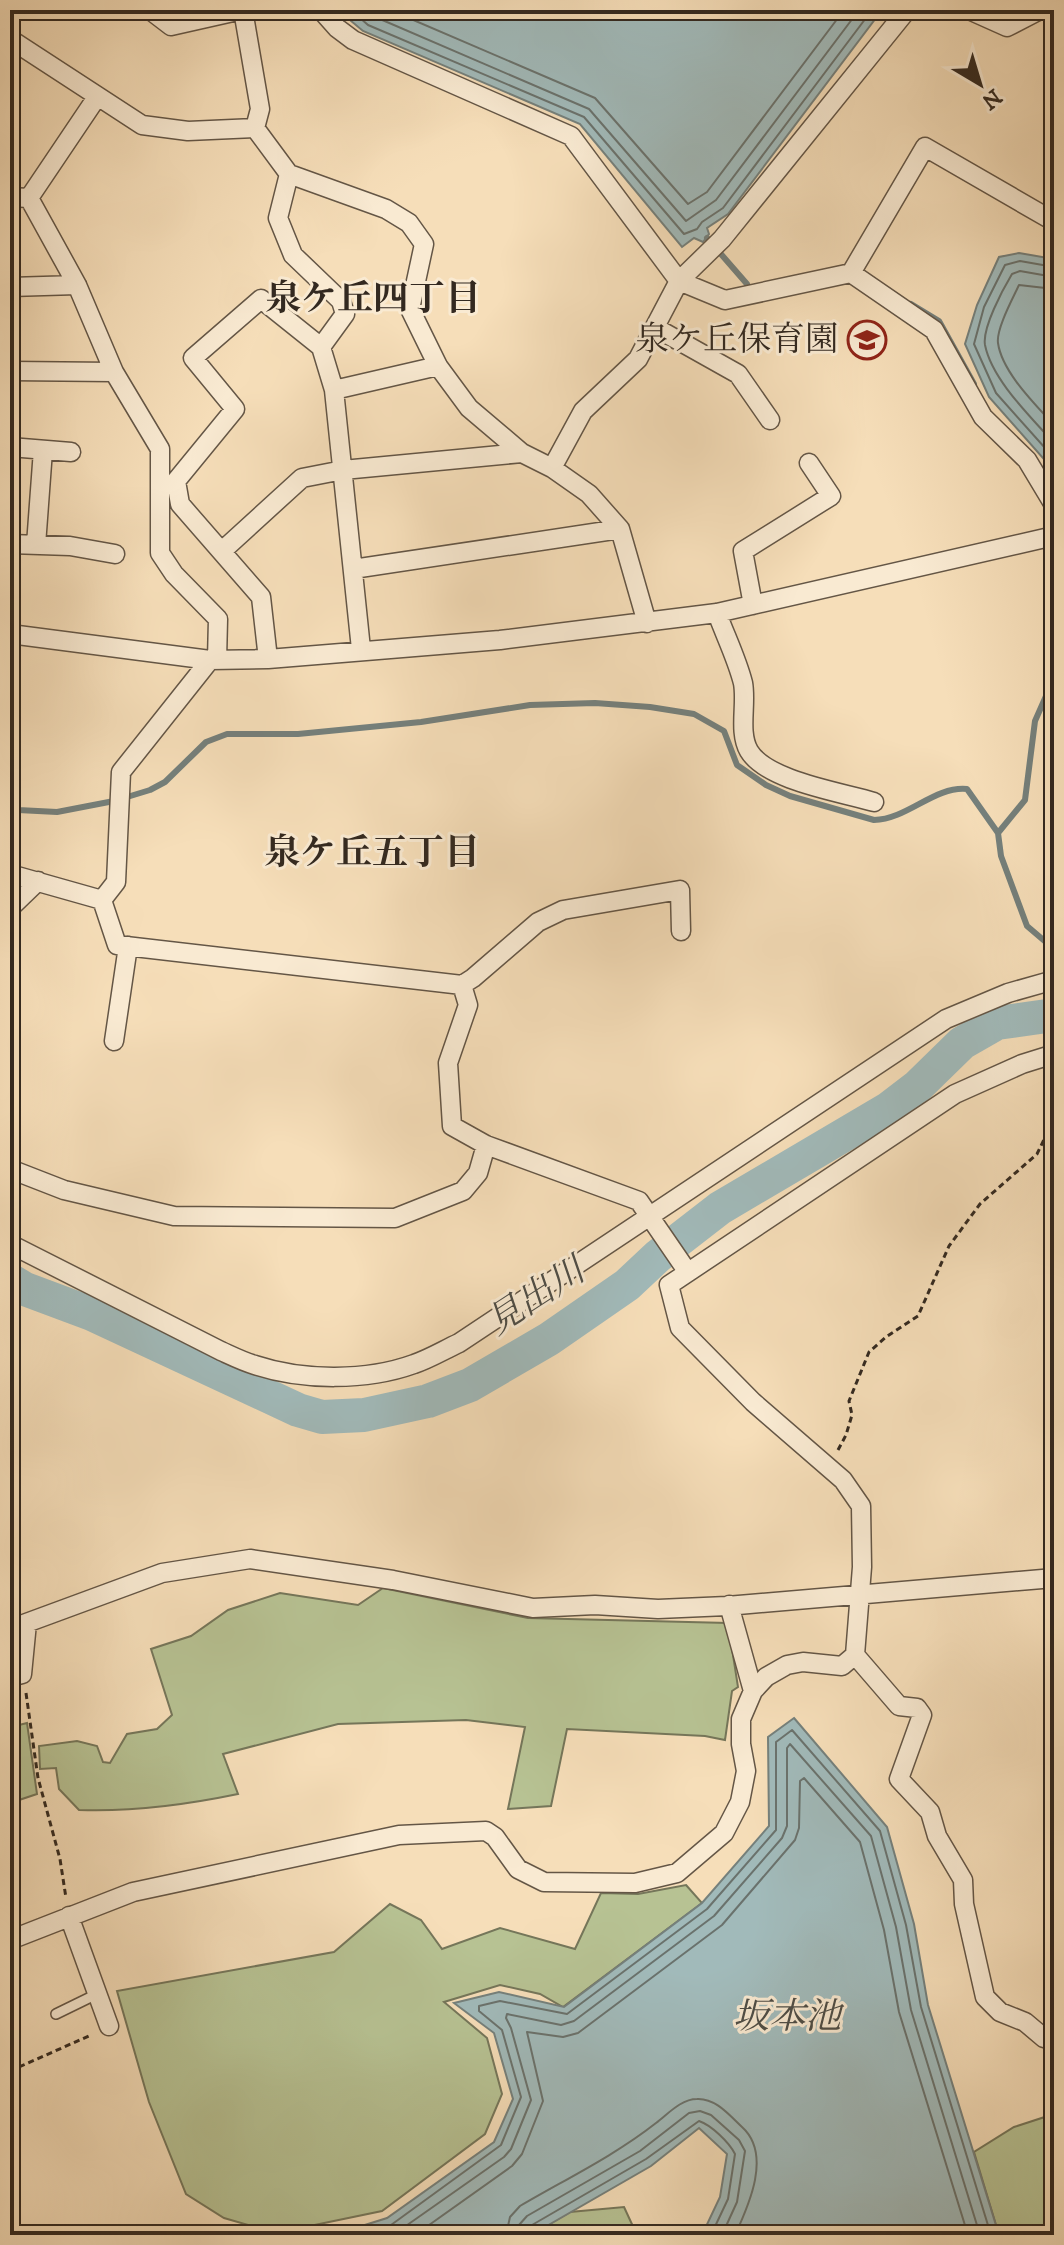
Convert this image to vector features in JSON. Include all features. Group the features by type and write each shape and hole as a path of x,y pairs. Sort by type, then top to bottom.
{"street":[{"path":"150,10 171,26 242,10 260,109 255,128"},
{"path":"321,10 353,40 571,136 679,281 725,300 851,273 934,330 983,417 1027,460 1054,505"},
{"path":"552,468 583,411 638,359 679,281 722,239 907,10"},
{"path":"969,10 1007,27 1040,10"},
{"path":"10,39 142,125 188,131 255,128"},
{"path":"97,97 19,198 77,285 114,372 160,449 160,553 174,574 218,619 213,660 121,772 116,882 102,900"},
{"path":"255,128 289,174 386,209 409,223 424,244 410,309 438,366 469,408 522,453 552,468 589,494 620,529 647,623"},
{"path":"851,273 925,147 1048,218 1054,217"},
{"path":"289,174 278,218 293,255 341,301 345,314 321,347"},
{"path":"10,287 77,285"},
{"path":"268,659 261,597 180,504 176,481 235,409 193,358 261,299 321,347 334,390 361,649"},
{"path":"656,328 738,374 770,420"},
{"path":"334,390 438,366"},
{"path":"10,371 114,372"},
{"path":"10,447 71,452"},
{"path":"36,545 43,450"},
{"path":"222,551 302,478 343,470 522,453"},
{"path":"753,605 743,551 831,496 809,463"},
{"path":"353,569 620,529"},
{"path":"10,634 213,660 268,659 500,640 717,613 1053,535"},
{"path":"10,544 70,546 115,554"},
{"path":"717,613 743,683 744,736 749,751 764,767 787,777 874,802"},
{"path":"10,874 102,900"},
{"path":"10,908 38,881"},
{"path":"102,900 117,945 462,985 538,922 563,910 680,890 681,931"},
{"path":"114,1041 128,946"},
{"path":"10,1244 256,1366 293,1374 342,1376 414,1364 459,1343 946,1019 1008,993 1054,980"},
{"path":"462,985 468,1005 448,1063 452,1126 486,1145 639,1201 687,1271"},
{"path":"1054,1054 1009,1069 955,1094 669,1285 680,1328 753,1402 843,1480 861,1506 862,1567 855,1655 899,1706 917,1708 922,1715 899,1779 930,1812 937,1836 963,1880 964,1904 985,1997 1000,2012 1025,2022 1044,2038 1054,2041"},
{"path":"10,1169 64,1190 174,1216 395,1218 463,1191 478,1173 486,1145"},
{"path":"16,1676 18,1626 162,1573 250,1559 406,1582 533,1608 595,1605 658,1609 729,1605 1054,1578"},
{"path":"729,1605 753,1691"},
{"path":"10,1940 133,1892 399,1835 486,1831 495,1837 518,1869 544,1882 635,1883 677,1873 724,1833 740,1802 746,1771 741,1719 753,1691 766,1677 787,1665 803,1662 842,1666 855,1655"},
{"path":"69,1916 109,2026"}],"lane":[{"path":"56,2014 99,1993"}],"path":[{"path":"828,1468 846,1435 852,1415 849,1401 869,1352 918,1316 949,1246 980,1204 1037,1154 1054,1119"},
{"path":"16,1676 38,1778 60,1859 69,1916"},
{"path":"10,2071 109,2026"}],"green space":[{"path":"383,1588 528,1618 728,1623 738,1687 732,1691 725,1740 705,1736 567,1729 551,1806 508,1809 525,1727 466,1720 338,1724 223,1754 238,1794 159,1807 79,1810 59,1789 56,1768 40,1769 39,1746 77,1741 97,1746 103,1762 110,1763 127,1734 157,1729 172,1715 151,1649 191,1636 228,1610 280,1593 358,1605"},
{"path":"14,1722 15,1726 27,1723 37,1794 10,1803 10,1723"},
{"path":"686,1885 702,1903 563,2007 540,1994 500,1985 444,2002 487,2038 502,2094 485,2134 382,2211 276,2233 224,2218 186,2194 149,2102 117,1991 334,1952 390,1904 421,1920 442,1949 500,1928 575,1949 601,1893 638,1894"},
{"path":"1054,2114 1054,2235 999,2235 974,2152 1014,2127"},
{"path":"624,2207 637,2235 531,2235 570,2212"}],"water":[{"path":"338,10 882,10 728,214 707,228 709,234 703,242 694,238 682,247 580,124 363,31"},
{"path":"1019,253 1054,259 1054,466 1050,466 989,397 965,344 977,305 999,257"},
{"name":"坂本池","path":"794,1718 887,1827 914,1924 928,2005 999,2235 702,2235 720,2197 727,2154 699,2128 651,2166 531,2235 333,2235 387,2218 494,2142 513,2099 494,2033 454,2003 499,1992 564,2007 702,1903 769,1826 768,1737"}],"waterway":[{"path":"707,238 747,284"},
{"path":"911,304 939,321 974,384"},
{"path":"998,833 1025,800 1035,721 1054,678"},
{"path":"10,805 18,810 57,812 114,801 150,790 165,782 206,742 227,734 298,734 421,722 530,705 595,703 650,707 694,714 724,731 737,765 766,785 790,796 874,820 898,814 943,792 967,789 998,833 1001,856 1027,926 1054,949"},
{"name":"見出川","path":"10,1280 25,1289 92,1314 298,1410 322,1417 364,1415 428,1401 470,1385 549,1339 627,1285 658,1256 720,1208 888,1109 918,1086 962,1043 997,1023 1054,1015"}],"place":[{"name":"泉ケ丘保育園","path":"867,340"}],"district":[{"name":"泉ケ丘四丁目","path":"373,299"},
{"name":"泉ケ丘五丁目","path":"372,853"}]}
